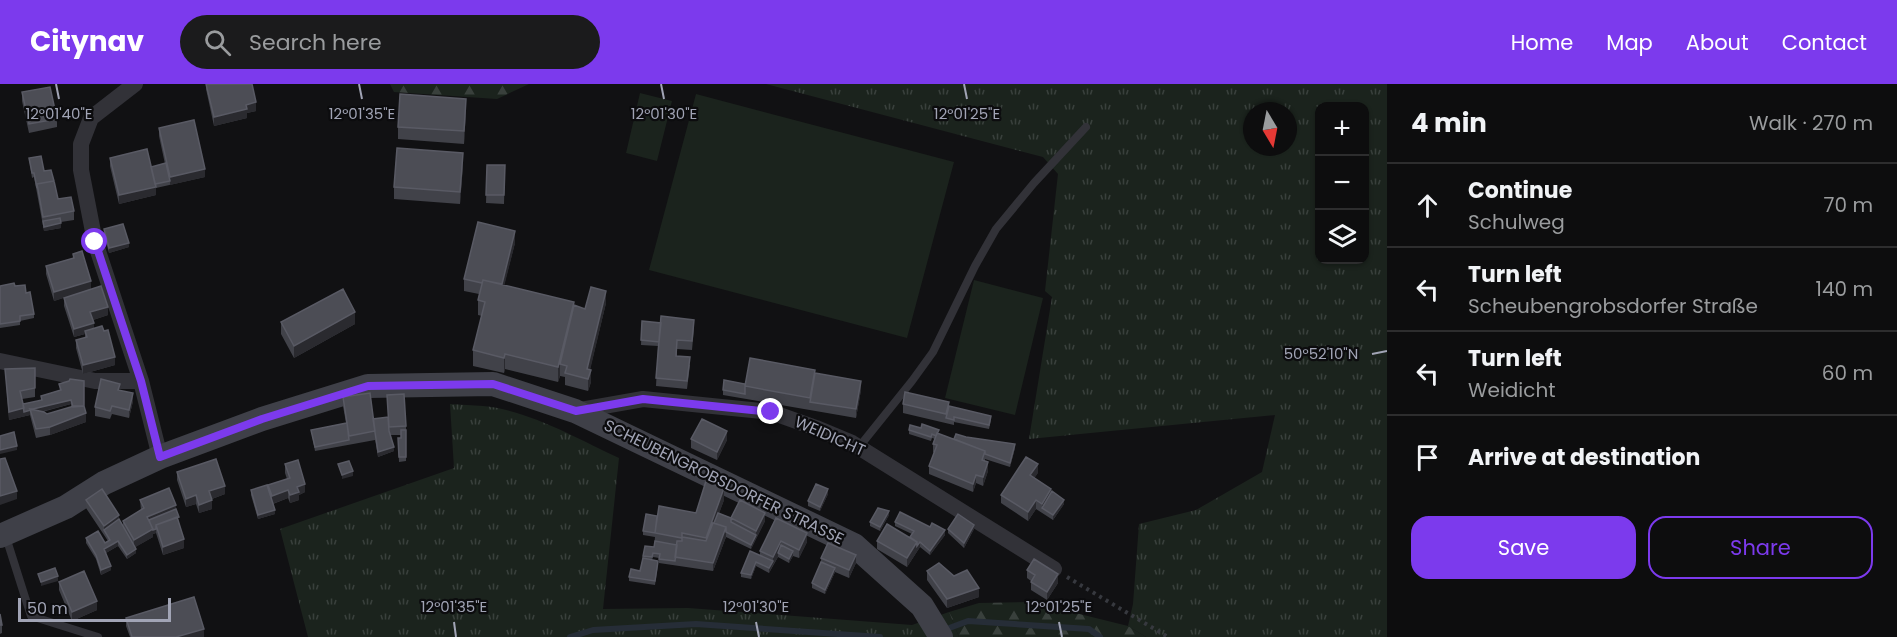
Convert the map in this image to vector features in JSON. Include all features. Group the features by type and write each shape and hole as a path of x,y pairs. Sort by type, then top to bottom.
{"main road":[{"name":"SCHEUBENGROBSDORFER STRASSE","path":"3,535 66,507 104,483 160,457 262,419 368,386 493,384 576,411 854,545 922,606 941,637"}],"street":[{"path":"135,84 91,118 81,144 81,170 95,242 141,381 160,457"},
{"path":"0,361 95,381 141,381"},
{"name":"WEIDICHT","path":"576,411 643,399 771,412 859,447 1054,569"}],"lane":[{"path":"859,447 933,352 975,266 996,229 1034,183 1086,127"},
{"path":"3,535 32,616 98,637"}],"path":[{"path":"1054,569 1168,637"}],"green space":[{"path":"390,84 529,84 497,99 394,92"},
{"path":"766,84 1387,84 1387,637 1146,637 1128,626 1133,604 1139,524 1196,510 1262,472 1275,415 1029,439 1052,297 1045,291 1058,174 1043,157"},
{"path":"640,93 672,101 657,161 626,153"},
{"path":"696,94 954,162 907,338 649,270"},
{"path":"974,280 1043,298 1015,415 945,398"},
{"path":"450,404 483,406 517,413 552,426 619,458 603,609 688,608 912,625 949,612 959,637 308,637 280,529 454,468"},
{"path":"1031,602 1128,626 1146,637 959,637 949,612 979,603"}],"building":[{"path":"206,84 252,84 256,102 246,105 247,109 214,117"},
{"path":"50,87 57,119 29,124 22,92"},
{"path":"400,94 466,99 464,131 398,127"},
{"path":"194,120 205,169 170,177 159,128"},
{"path":"397,148 463,153 460,192 394,187"},
{"path":"147,149 156,187 119,195 110,158"},
{"path":"41,156 44,171 51,170 54,181 37,184 37,188 29,158"},
{"path":"166,163 170,181 155,184 151,167"},
{"path":"487,165 505,165 504,195 486,195"},
{"path":"54,181 58,199 71,197 74,211 43,217 37,184"},
{"path":"60,218 61,223 44,227 43,221"},
{"path":"478,222 515,231 502,284 464,279"},
{"path":"123,224 129,243 109,248 104,229"},
{"path":"82,251 91,281 54,292 46,266 74,258 73,254"},
{"path":"483,280 574,302 558,367 505,354 504,358 473,350 485,302 478,300"},
{"path":"14,283 15,286 25,285 26,293 30,292 34,314 20,316 20,321 0,324 0,286"},
{"path":"101,286 108,307 90,312 94,323 74,329 64,298"},
{"path":"591,287 606,291 587,369 591,370 588,379 565,373 567,366 560,364 574,305 585,309"},
{"path":"343,289 355,312 294,346 281,322"},
{"path":"661,316 694,320 692,341 677,340 676,356 690,357 687,381 656,378"},
{"path":"642,321 661,323 659,342 641,340"},
{"path":"102,326 104,331 108,330 115,357 83,365 76,340 87,337 85,331"},
{"path":"750,358 815,370 810,398 745,386"},
{"path":"35,368 35,388 20,391 24,408 9,412 5,369"},
{"path":"815,373 861,381 856,409 810,402"},
{"path":"70,379 84,381 84,406 73,407 71,400 24,412 23,404 42,400 41,396 61,390 59,384"},
{"path":"101,379 120,384 118,390 133,393 129,410 112,406 110,411 95,407"},
{"path":"724,380 745,384 745,394 723,390"},
{"path":"905,392 949,402 946,414 903,404"},
{"path":"370,393 375,431 349,436 343,397"},
{"path":"404,394 406,426 389,427 387,395"},
{"path":"74,406 84,406 86,413 50,427 36,429 30,409 47,414"},
{"path":"949,406 991,416 989,425 954,417 954,420 946,418"},
{"path":"388,417 394,447 378,452 373,419"},
{"path":"702,419 727,431 717,452 691,439"},
{"path":"347,423 349,440 315,447 311,430"},
{"path":"922,424 939,430 936,436 932,434 931,437 909,430 910,425 921,428"},
{"path":"401,430 406,430 406,457 399,457 398,438 401,438"},
{"path":"14,432 17,446 0,450 0,436"},
{"path":"937,433 985,451 982,460 988,462 983,477 976,475 973,484 929,466 937,445 933,444"},
{"path":"956,434 1015,444 1010,463 954,439"},
{"path":"1026,457 1038,464 1030,475 1051,489 1042,504 1036,500 1028,512 1001,495"},
{"path":"5,458 17,491 0,496 0,459"},
{"path":"216,459 225,486 209,491 212,500 199,505 196,495 186,499 177,472"},
{"path":"298,460 305,484 297,487 299,492 290,495 288,490 272,496 268,485 290,478 285,464"},
{"path":"349,461 353,471 342,475 338,464"},
{"path":"706,481 724,488 706,538 682,533 682,538 655,533 659,506 696,513"},
{"path":"816,484 828,489 820,507 808,501"},
{"path":"267,485 275,510 258,515 251,490"},
{"path":"169,488 176,505 147,517 153,529 134,540 123,521 144,508 140,500"},
{"path":"102,489 119,515 104,526 86,500"},
{"path":"1052,491 1064,500 1053,515 1042,508"},
{"path":"740,500 765,513 756,531 731,518"},
{"path":"878,508 889,511 880,527 870,522"},
{"path":"176,509 179,517 156,525 156,529 153,530 149,520"},
{"path":"900,512 930,527 932,523 945,530 930,551 920,542 917,546 917,542 910,537 914,531 895,522"},
{"path":"718,513 731,518 731,522 756,535 751,545 726,532 726,527 714,523"},
{"path":"646,514 657,516 655,533 643,531"},
{"path":"958,514 974,525 964,543 948,529"},
{"path":"177,517 184,539 163,547 156,525"},
{"path":"776,518 807,533 799,550 781,541 773,557 760,551"},
{"path":"119,519 136,549 127,555 118,541 104,549 111,566 101,570 96,555 86,538 98,531 105,543 110,540 104,530"},
{"path":"713,523 726,527 713,563 675,557 677,541 682,541 682,537 706,541"},
{"path":"887,524 917,542 907,558 877,541"},
{"path":"655,541 677,545 675,561 659,559 660,554 653,553 652,557 643,556 645,546 654,547"},
{"path":"828,543 856,555 849,570 821,558"},
{"path":"781,545 793,551 789,559 778,553"},
{"path":"750,551 773,561 769,568 756,562 751,575 741,573"},
{"path":"643,558 658,561 655,581 629,577 631,569 640,571"},
{"path":"1034,559 1058,574 1047,592 1031,582 1035,575 1027,570"},
{"path":"821,562 835,568 825,590 812,583"},
{"path":"939,563 954,576 967,570 979,588 947,599 927,571"},
{"path":"55,568 58,576 41,582 38,574"},
{"path":"84,571 97,601 72,612 59,582"},
{"path":"194,597 204,629 176,637 132,637 126,618"}],"waterway":[{"path":"944,630 968,621 1089,629 1100,637"},
{"path":"570,637 593,630 696,624 880,637"}],"route":[{"path":"95,242 141,381 160,457 262,419 368,386 493,384 576,411 643,399 771,412"}]}
